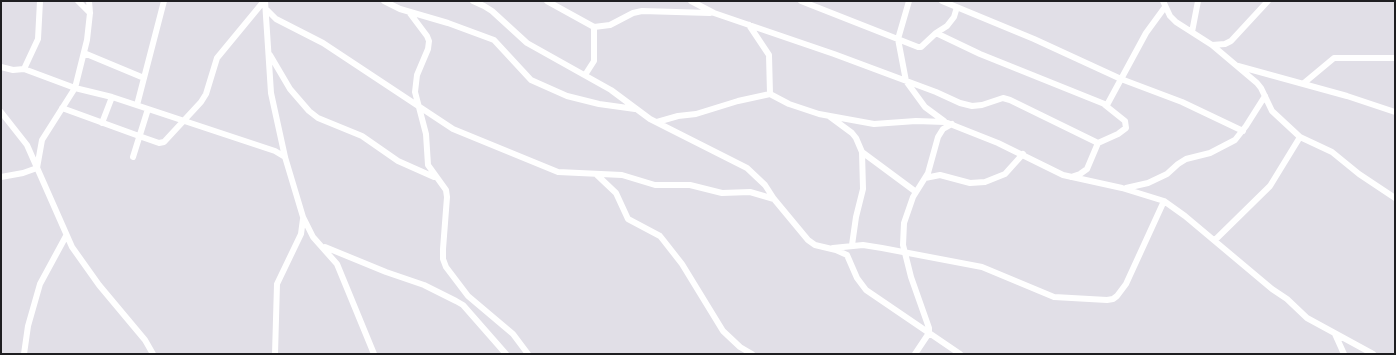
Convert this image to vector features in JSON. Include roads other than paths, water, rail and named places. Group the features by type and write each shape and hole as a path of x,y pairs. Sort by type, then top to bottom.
{"street":[{"path":"24,69 38,39 40,1"},
{"path":"78,1 90,13"},
{"path":"37,168 42,140 75,88 84,53 90,13 89,1"},
{"path":"137,105 164,1"},
{"path":"265,1 272,93 285,157 303,217 320,244 332,256 342,275 374,354"},
{"path":"62,108 159,143 164,142 185,121 206,94 217,58 265,1"},
{"path":"384,1 408,12 448,23 494,40 531,80 567,96 599,104 637,109"},
{"path":"473,1 492,11 527,43 610,90 650,119 687,139 740,163 760,178 808,240 816,245 830,248 847,255 857,278 866,290 960,354"},
{"path":"549,1 594,27 610,25 642,10 714,13"},
{"path":"691,1 714,13 834,54 960,103 972,106 982,105 1003,98 1010,100 1098,143"},
{"path":"801,1 921,47 952,21 957,7"},
{"path":"909,1 898,39 906,81 925,107 945,122"},
{"path":"942,1 1034,39 1121,79 1182,102 1243,131"},
{"path":"1192,32 1198,1"},
{"path":"1212,45 1225,44 1231,41 1268,1"},
{"path":"1070,177 1080,174 1087,168 1098,143 1118,134 1126,128 1125,121 1105,105 1107,104 1146,33 1164,4 1176,22 1212,45 1261,88 1272,110 1300,137 1332,152 1359,174 1395,198"},
{"path":"266,9 276,19 311,36 454,129 558,172 629,176 655,185 697,186 727,194 750,192 774,198"},
{"path":"408,12 427,36 429,41 428,49 415,83 417,104 426,134 428,165 435,178 446,190 447,197 443,249 446,267 468,296 513,334 528,354"},
{"path":"749,25 769,55 770,94"},
{"path":"585,75 594,61 594,27"},
{"path":"936,33 980,54 1107,104"},
{"path":"84,53 144,78"},
{"path":"269,54 290,89 318,118 362,136 398,161 435,178"},
{"path":"1304,83 1334,58 1395,58"},
{"path":"1236,66 1304,83 1395,112"},
{"path":"1,67 13,70 24,69 75,88 112,96 275,151 285,157"},
{"path":"657,122 678,116 696,114 738,101 770,94 789,104 828,116 874,124 916,121 945,122 952,124 1023,154 1052,170 1070,177 1122,188 1164,201 1215,240 1287,299 1307,318 1373,354"},
{"path":"102,123 112,96"},
{"path":"1122,188 1148,184 1161,178 1186,160 1210,153 1235,140 1243,131 1265,96"},
{"path":"133,157 148,109"},
{"path":"1,112 23,138 66,236 90,273 145,340 153,354"},
{"path":"828,116 852,133 856,138 862,152 863,189 856,217 852,245"},
{"path":"929,333 905,254 903,245 904,223 916,192 925,178 940,133 952,124"},
{"path":"1215,240 1270,186 1300,137"},
{"path":"862,152 916,192"},
{"path":"925,178 940,175 970,183 985,182 1005,174 1023,154"},
{"path":"1,177 23,174 37,168"},
{"path":"597,175 616,193 628,219 660,236 682,264 723,331 740,347 752,354"},
{"path":"830,248 852,245 872,246 905,254 982,267 1054,297 1114,299 1126,284 1164,201"},
{"path":"275,354 277,284 300,234 303,217"},
{"path":"24,354 28,326 40,284 66,236"},
{"path":"320,244 354,260 424,285 456,301 463,306 506,354"},
{"path":"915,354 929,333"},
{"path":"1335,334 1344,354"}]}
